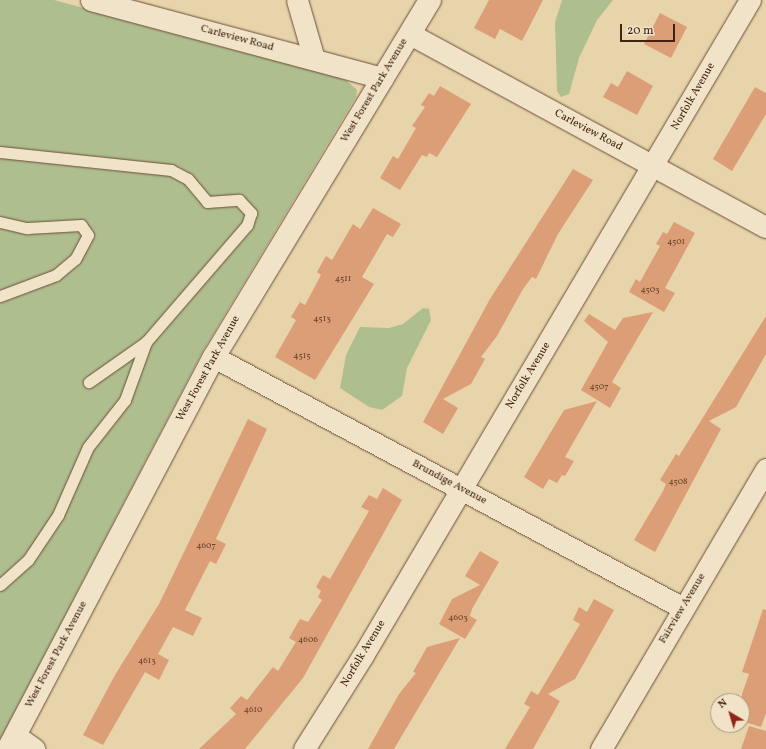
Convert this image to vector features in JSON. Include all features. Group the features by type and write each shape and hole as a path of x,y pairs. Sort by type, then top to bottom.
{"main road":[{"name":"West Forest Park Avenue","path":"12,742 214,357 430,0"}],"street":[{"name":"Carleview Road","path":"92,0 383,78"},
{"path":"297,0 314,59"},
{"name":"Norfolk Avenue","path":"304,749 321,727 654,166 750,0"},
{"name":"Carleview Road","path":"410,34 766,227"},
{"name":"Brundige Avenue","path":"214,357 683,608"},
{"name":"Fairview Avenue","path":"600,749 766,468"},
{"path":"12,742 34,749"}],"lane":[{"path":"0,152 171,170 188,179 207,202 239,200 247,206 251,213 247,225 146,342 89,382"},
{"path":"0,222 27,228 81,225 88,235 75,259 56,275 0,296"},
{"path":"0,585 28,560 58,515 88,447 125,400 146,342"}],"green space":[{"path":"0,0 54,0 345,79 357,90 356,97 203,351 0,740"},
{"path":"562,0 613,0 597,20 579,58 569,94 561,97 557,91 555,22"},
{"path":"423,308 429,309 431,320 407,368 402,396 382,410 369,407 340,388 346,355 360,327 389,328 403,324"}],"building":[{"path":"489,0 543,0 522,41 500,29 495,39 474,28"},
{"path":"660,13 687,27 671,58 644,44"},
{"path":"627,71 653,86 637,115 603,97 611,83 618,87"},
{"path":"440,86 471,104 437,157 429,153 427,157 422,155 400,190 380,178 393,156 398,159 416,128 412,126 425,107 421,105 429,93 434,96"},
{"path":"755,87 766,93 766,114 732,171 713,159"},
{"path":"573,169 593,180 558,234 536,279 532,277 523,289 497,336 481,357 485,359 471,384 443,399 458,408 443,434 423,422 490,299"},
{"path":"373,208 401,224 393,237 387,234 362,277 374,284 315,380 275,357 296,320 291,317 300,302 305,305 321,275 317,272 326,256 332,260 353,224 360,229"},
{"path":"674,222 695,233 665,288 675,293 664,312 629,292 636,279 640,282 660,246 656,244 663,232 667,234"},
{"path":"653,312 612,382 621,388 610,408 581,390 608,342 584,321 589,314 615,330 623,318"},
{"path":"766,316 766,354 736,407 709,421 721,429 655,552 634,540 663,491 666,484 660,480 676,454 679,456"},
{"path":"597,401 565,457 574,461 565,476 562,475 557,483 549,479 543,489 524,477 564,410"},
{"path":"248,419 267,429 216,539 226,544 216,564 210,561 185,610 202,618 193,636 173,627 158,654 169,660 159,680 145,672 103,745 83,735 115,675 159,604"},
{"path":"383,488 402,500 303,678 245,749 199,749 236,714 230,708 241,696 247,700 273,667 278,671 296,642 289,638 300,619 308,622 322,600 318,597 321,591 316,587 323,575 330,579 369,511 361,507 369,495 377,499"},
{"path":"480,551 499,562 472,609 470,616 477,620 465,639 439,624 452,599 480,585 465,576"},
{"path":"594,599 614,610 575,679 548,694 560,701 533,749 505,749 530,707 524,704 531,691 538,695 580,624 573,620 579,607 587,612"},
{"path":"763,609 766,610 766,713 761,727 750,724 750,693 742,693 749,674 742,672"},
{"path":"460,638 394,749 368,749 399,694 416,673 413,672 427,647"},
{"path":"750,726 766,731 766,749 741,749 747,733 750,733"}]}
